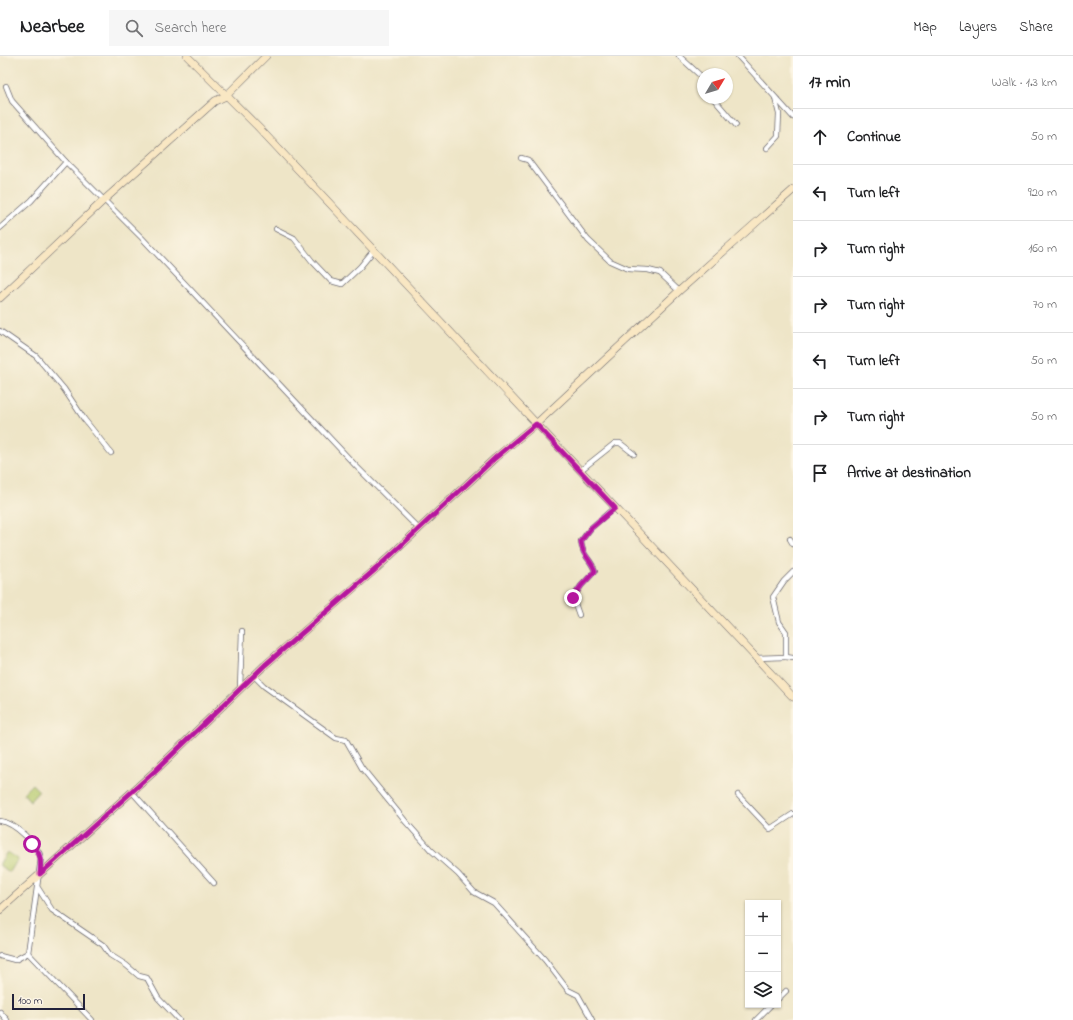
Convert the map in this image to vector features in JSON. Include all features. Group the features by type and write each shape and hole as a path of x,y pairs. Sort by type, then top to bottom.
{"street":[{"path":"187,56 264,134 374,250 793,697"},
{"path":"0,298 104,200 215,101 226,96 266,56"},
{"path":"679,56 697,72"},
{"path":"738,56 793,118"},
{"path":"6,86 12,100 66,162 142,238 356,466 419,529"},
{"path":"767,148 778,136 778,114 775,98"},
{"path":"718,104 736,125"},
{"path":"521,158 528,160 588,240 610,261 628,269 648,270 660,273 679,291"},
{"path":"0,228 31,201 66,162"},
{"path":"0,910 132,792 240,688 419,529 495,458 536,424 679,291 793,190"},
{"path":"276,229 294,238 312,261 332,281 342,284 360,267 374,250"},
{"path":"0,331 36,356 64,389 84,419 111,453"},
{"path":"581,470 615,443 620,443 634,454"},
{"path":"579,615 573,598 581,586 595,571 593,565 585,556 581,541 591,528 615,508"},
{"path":"790,539 793,544"},
{"path":"786,657 786,632 778,622 773,597 784,581 793,572"},
{"path":"240,688 242,631"},
{"path":"756,658 793,658"},
{"path":"254,676 264,686 336,738 346,740 362,768 406,822 431,850 458,874 474,892 494,904 545,960 568,990 578,995 592,1020"},
{"path":"132,792 214,883"},
{"path":"738,795 770,829 793,814"},
{"path":"0,821 6,821 20,832 38,850 41,858 28,953"},
{"path":"38,888 52,910 103,945 110,955 126,965 139,976 146,978 158,998 179,1020"},
{"path":"0,956 15,960 28,953"},
{"path":"28,953 92,1020"},
{"path":"781,996 786,991"},
{"path":"756,1020 768,1008"},
{"path":"0,1012 7,1020"}],"green space":[{"path":"32,784 39,791 30,801 23,793"},
{"path":"7,852 18,859 10,872 0,866 0,863"}],"route":[{"path":"32,844 40,854 40,874 155,771 265,665 377,568 495,458 536,424 615,508 591,528 581,541 585,556 593,565 595,571 581,586 573,598"}]}
